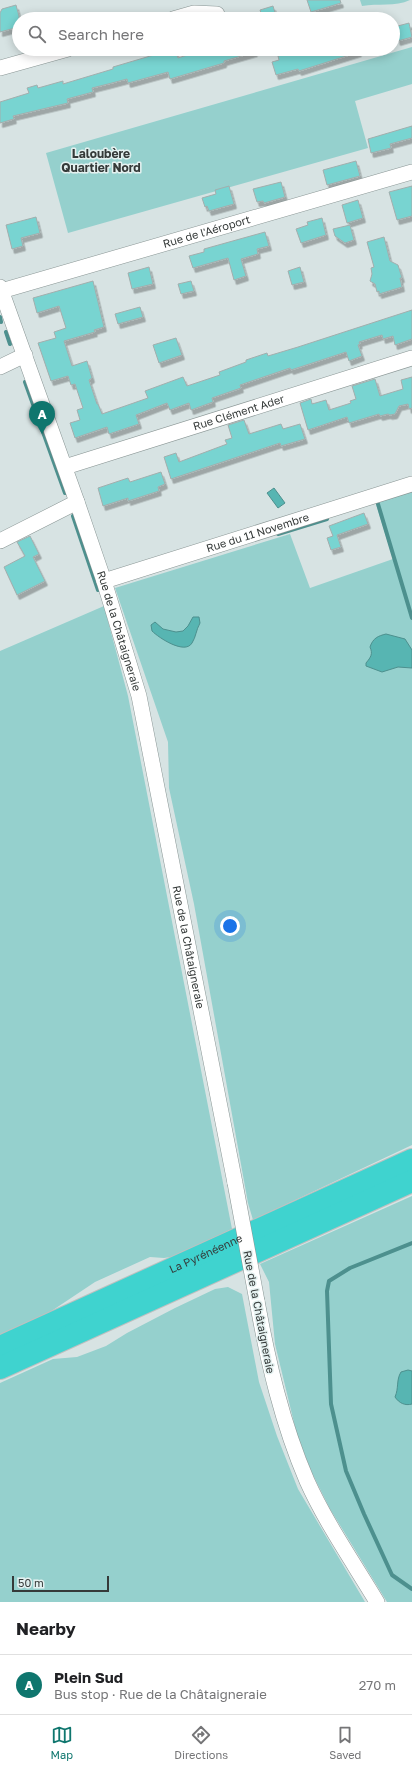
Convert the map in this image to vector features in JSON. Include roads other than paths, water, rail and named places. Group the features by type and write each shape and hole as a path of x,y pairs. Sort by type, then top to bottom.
{"highway":[{"name":"La Pyrénéenne","path":"0,1347 412,1160"},
{"name":"La Pyrénéenne","path":"0,1368 412,1181"}],"street":[{"path":"0,68 43,56"},
{"name":"Rue de l'Aéroport","path":"1,289 412,172"},
{"name":"Rue de la Châtaigneraie","path":"1,289 104,581 139,696 235,1182 272,1379 294,1450 308,1482 324,1514 377,1602"},
{"path":"0,368 25,355"},
{"name":"Rue Clément Ader","path":"65,467 412,358"},
{"name":"Rue du 11 Novembre","path":"104,581 412,484"},
{"path":"0,541 77,502"}],"waterway":[{"path":"0,317 1,322"},
{"path":"6,332 10,344"},
{"path":"25,382 65,493"},
{"path":"378,504 412,618"},
{"path":"73,516 98,590"},
{"path":"278,534 327,519"},
{"path":"412,1243 350,1268 329,1281 327,1291 331,1404 346,1471 392,1575 412,1589"}],"place":[{"name":"Plein Sud","path":"42,434"}],"district":[{"name":"Laloubère Quartier Nord","path":"101,161"}]}
